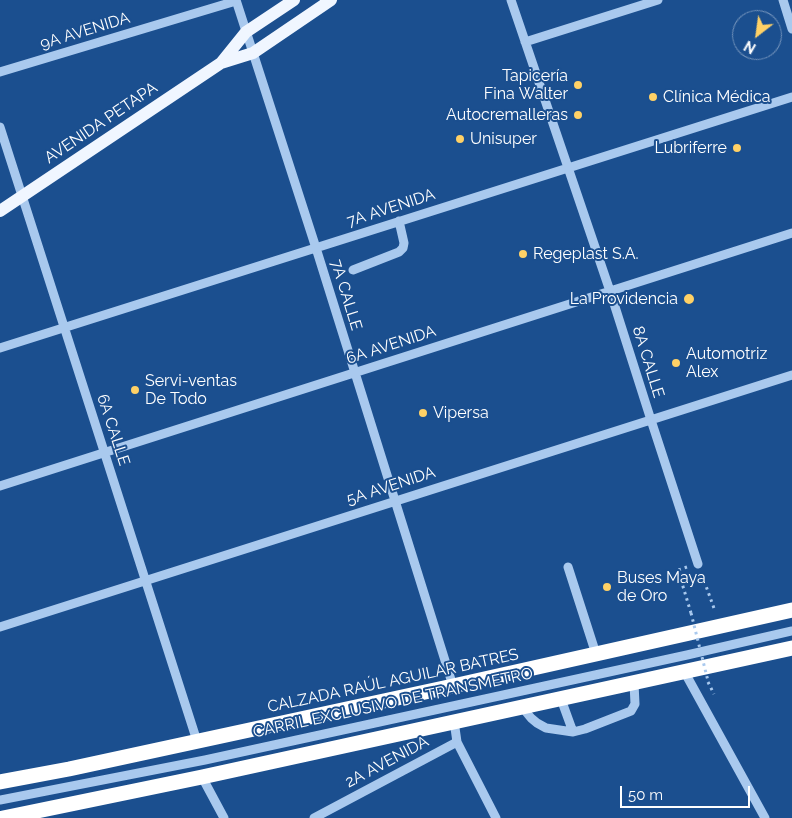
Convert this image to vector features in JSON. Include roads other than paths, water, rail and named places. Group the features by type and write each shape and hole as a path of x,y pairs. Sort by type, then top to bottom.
{"highway":[{"name":"CALZADA RAÚL AGUILAR BATRES","path":"0,782 69,769 453,686 792,610"},
{"path":"3,818 202,777 792,648"}],"main road":[{"name":"AVENIDA PETAPA","path":"221,63 246,32 294,0"},
{"name":"AVENIDA PETAPA","path":"0,211 221,63 252,53 332,0"}],"street":[{"name":"7A CALLE","path":"236,0 453,686"},
{"name":"9A AVENIDA","path":"0,72 236,0"},
{"name":"8A CALLE","path":"511,0 610,291 698,564"},
{"path":"525,42 658,0"},
{"path":"783,0 792,29"},
{"name":"7A AVENIDA","path":"0,348 792,97"},
{"name":"6A CALLE","path":"0,127 197,741"},
{"path":"353,270 399,252 403,248 404,243 399,221"},
{"name":"6A AVENIDA","path":"0,486 792,233"},
{"name":"5A AVENIDA","path":"0,627 792,375"},
{"path":"568,567 596,654"},
{"name":"CARRIL EXCLUSIVO DE TRANSMETRO","path":"0,800 224,756 668,660 792,631"},
{"path":"684,671 765,818"},
{"path":"522,707 531,718 546,728 573,732 631,712 635,704 634,683"},
{"path":"561,699 573,732"},
{"path":"454,721 456,742 496,818"},
{"name":"2A AVENIDA","path":"314,818 456,742"},
{"path":"202,777 224,818"}],"place":[{"name":"Tapicería Fina Walter","path":"578,85"},
{"name":"Clínica Médica","path":"653,97"},
{"name":"Autocremalleras","path":"578,115"},
{"name":"Unisuper","path":"460,139"},
{"name":"Lubriferre","path":"737,148"},
{"name":"Regeplast S.A.","path":"523,254"},
{"name":"La Providencia","path":"689,299"},
{"name":"Automotriz Alex","path":"676,363"},
{"name":"Servi-ventas De Todo","path":"135,390"},
{"name":"Vipersa","path":"423,413"},
{"name":"Buses Maya de Oro","path":"607,587"}]}
